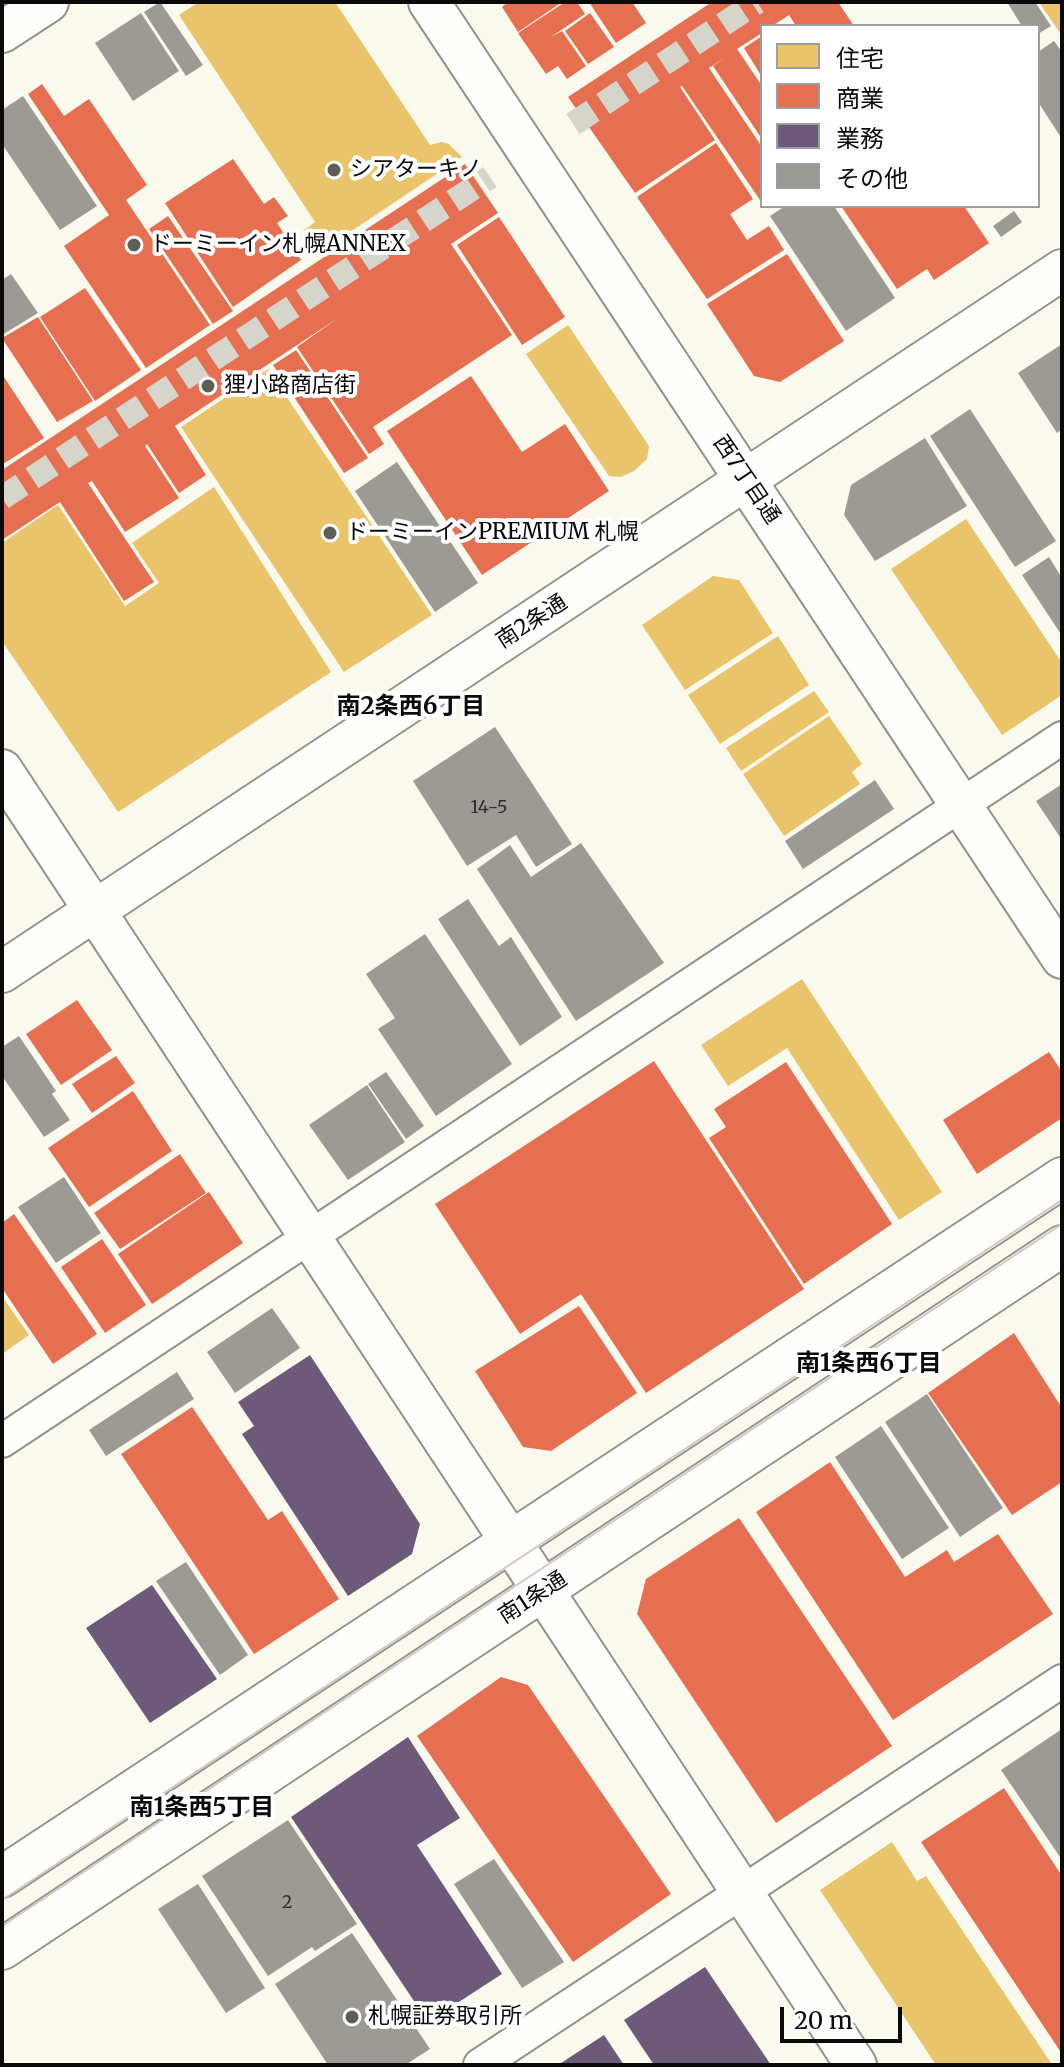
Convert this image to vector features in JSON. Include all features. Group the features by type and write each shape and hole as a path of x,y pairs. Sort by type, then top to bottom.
{"street":[{"path":"2,32 48,2"},
{"name":"西7丁目通","path":"429,2 1062,958"},
{"name":"南2条通","path":"2,972 1062,270"},
{"path":"2,1441 1062,738"},
{"path":"2,770 856,2065"},
{"path":"2,1877 1062,1178"},
{"name":"南1条通","path":"2,1949 1062,1246"},
{"path":"480,2065 1062,1681"}],"building: 住宅":[{"path":"199,2 335,2 430,145 441,142 449,144 462,157 319,253 304,230 315,222 179,15"},
{"path":"1039,2 1062,2 1062,36"},
{"path":"568,325 649,446 647,459 634,471 621,477 609,476 526,354"},
{"path":"268,369 432,615 344,672 181,427"},
{"path":"214,487 331,672 118,812 2,641 2,543 58,505 125,606 159,583 132,543"},
{"path":"966,519 1062,663 1062,695 1002,735 891,569"},
{"path":"713,576 739,580 773,633 685,690 642,625"},
{"path":"778,636 809,685 720,744 688,695"},
{"path":"814,691 829,712 741,771 726,748"},
{"path":"829,716 862,764 852,772 860,784 784,836 743,774"},
{"path":"802,979 942,1192 899,1220 787,1048 728,1086 701,1045"},
{"path":"2,1296 29,1335 2,1354"},
{"path":"892,1842 917,1881 926,1876 1051,2063 936,2065 820,1890"}],"building: 商業":[{"path":"508,2 562,2 518,32 502,7"},
{"path":"565,2 577,2 585,14 551,37 562,31 586,66 567,79 558,66 546,74 518,33"},
{"path":"589,2 632,2 646,23 616,43"},
{"path":"712,2 838,2 853,24 795,24 789,15 775,24 760,24 760,34 737,49 760,83 760,136 713,66 724,58 709,68 760,144 760,200 682,86 715,140 635,193 568,97"},
{"path":"590,13 614,47 588,64 565,31"},
{"path":"760,37 760,74 744,48"},
{"path":"42,84 64,116 89,99 147,185 126,200 210,325 146,368 64,246 109,215 28,94"},
{"path":"716,143 753,199 730,214 747,240 769,226 784,250 707,299 637,197"},
{"path":"233,159 264,204 274,197 288,216 277,223 301,260 233,307 165,203"},
{"path":"465,164 498,213 451,244 512,335 373,427 384,444 369,454 297,347 338,318 175,426 206,475 179,493 147,444 145,446 179,498 125,532 92,481 88,483 154,582 124,601 60,502 2,540 2,470"},
{"path":"842,208 965,208 989,243 934,280 927,269 897,289"},
{"path":"168,216 233,311 213,324 149,229"},
{"path":"499,217 565,317 522,345 457,245"},
{"path":"787,254 844,341 780,382 754,376 707,304"},
{"path":"85,288 141,370 95,401 40,317"},
{"path":"38,317 93,401 57,422 2,338"},
{"path":"296,350 368,458 344,473 273,365"},
{"path":"2,374 44,438 3,464 2,462"},
{"path":"471,376 522,452 565,424 609,491 482,575 387,431"},
{"path":"77,1000 112,1050 61,1085 26,1034"},
{"path":"1049,1052 1062,1072 1062,1118 977,1174 943,1120"},
{"path":"116,1056 135,1083 92,1113 72,1084"},
{"path":"654,1061 804,1289 646,1393 581,1294 520,1334 435,1204"},
{"path":"786,1062 892,1224 804,1284 709,1138 726,1127 714,1109"},
{"path":"133,1091 172,1151 89,1207 48,1148"},
{"path":"180,1154 206,1193 120,1249 94,1213"},
{"path":"209,1192 243,1243 152,1304 118,1254"},
{"path":"14,1214 97,1334 53,1364 2,1288 2,1223"},
{"path":"102,1239 146,1305 105,1333 61,1267"},
{"path":"579,1306 637,1393 551,1451 523,1447 475,1371"},
{"path":"1014,1333 1062,1408 1062,1482 1012,1515 928,1393"},
{"path":"192,1407 268,1520 282,1511 339,1599 254,1654 121,1454"},
{"path":"830,1462 905,1577 947,1550 954,1562 998,1534 1053,1614 893,1720 756,1512"},
{"path":"739,1518 892,1746 776,1823 637,1614 646,1579"},
{"path":"501,1677 528,1685 671,1894 573,1962 417,1736"},
{"path":"1004,1788 1062,1876 1062,2054 921,1842"}],"building: 業務":[{"path":"310,1355 420,1524 412,1554 348,1596 242,1434 254,1426 238,1402"},
{"path":"152,1585 217,1679 150,1723 86,1628"},
{"path":"408,1737 460,1818 417,1845 502,1974 428,2022 291,1817"},
{"path":"705,1967 771,2065 654,2065 624,2020"},
{"path":"604,2035 624,2065 558,2065"}],"building: その他":[{"path":"160,2 203,65 186,76 144,12"},
{"path":"1007,2 1035,2 1051,26 1040,33 1040,24 1021,24"},
{"path":"141,13 179,71 133,101 95,43"},
{"path":"1054,41 1062,52 1062,139 1040,105 1040,51"},
{"path":"23,96 97,206 60,230 2,144 2,110"},
{"path":"782,208 835,208 895,298 846,331 770,216"},
{"path":"1014,211 1022,222 1001,237 993,226"},
{"path":"11,274 38,313 2,335 2,280"},
{"path":"1062,344 1062,429 1057,433 1018,373"},
{"path":"970,409 1056,541 1015,567 930,436"},
{"path":"925,438 967,506 875,561 844,515 851,485"},
{"path":"397,462 478,583 435,612 355,491"},
{"path":"1049,557 1062,578 1062,636 1022,575"},
{"path":"495,727 572,844 536,867 516,835 467,866 413,781"},
{"path":"875,780 894,809 803,869 785,841"},
{"path":"1062,784 1062,840 1036,801"},
{"path":"581,843 664,963 576,1021 477,869 510,845 531,877"},
{"path":"468,899 499,946 511,937 562,1017 520,1046 438,919"},
{"path":"425,934 512,1064 436,1116 378,1029 395,1018 366,974"},
{"path":"19,1036 56,1091 52,1094 70,1120 44,1137 2,1076 2,1047"},
{"path":"386,1072 424,1126 406,1139 368,1084"},
{"path":"367,1085 405,1142 348,1180 309,1125"},
{"path":"64,1177 101,1233 56,1263 18,1207"},
{"path":"272,1308 300,1348 235,1393 207,1352"},
{"path":"177,1372 194,1399 106,1456 89,1430"},
{"path":"927,1394 1003,1508 960,1537 885,1422"},
{"path":"881,1426 949,1528 902,1559 835,1457"},
{"path":"186,1562 248,1655 220,1675 156,1581"},
{"path":"1062,1729 1062,1860 1001,1770"},
{"path":"288,1820 357,1924 315,1951 312,1947 268,1976 202,1876"},
{"path":"494,1859 564,1962 522,1988 454,1884"},
{"path":"198,1884 265,1988 226,2013 158,1909"},
{"name":"札幌証券取引所","path":"352,1933 430,2049 405,2065 328,2065 275,1984"}],"tunnel":[{"path":"573,124 757,2"},
{"path":"2,498 490,177"}],"tram line":[{"path":"2,1900 1062,1200"},
{"path":"2,1926 1062,1224"}],"place":[{"name":"シアターキノ","path":"334,170"},
{"name":"ドーミーイン札幌ANNEX","path":"134,245"},
{"name":"狸小路商店街","path":"208,386"},
{"name":"ドーミーインPREMIUM 札幌","path":"330,533"},
{"name":"札幌証券取引所","path":"352,2017"}],"district":[{"name":"南2条西6丁目","path":"411,707"},
{"name":"南1条西6丁目","path":"869,1364"},
{"name":"南1条西5丁目","path":"202,1808"}]}
